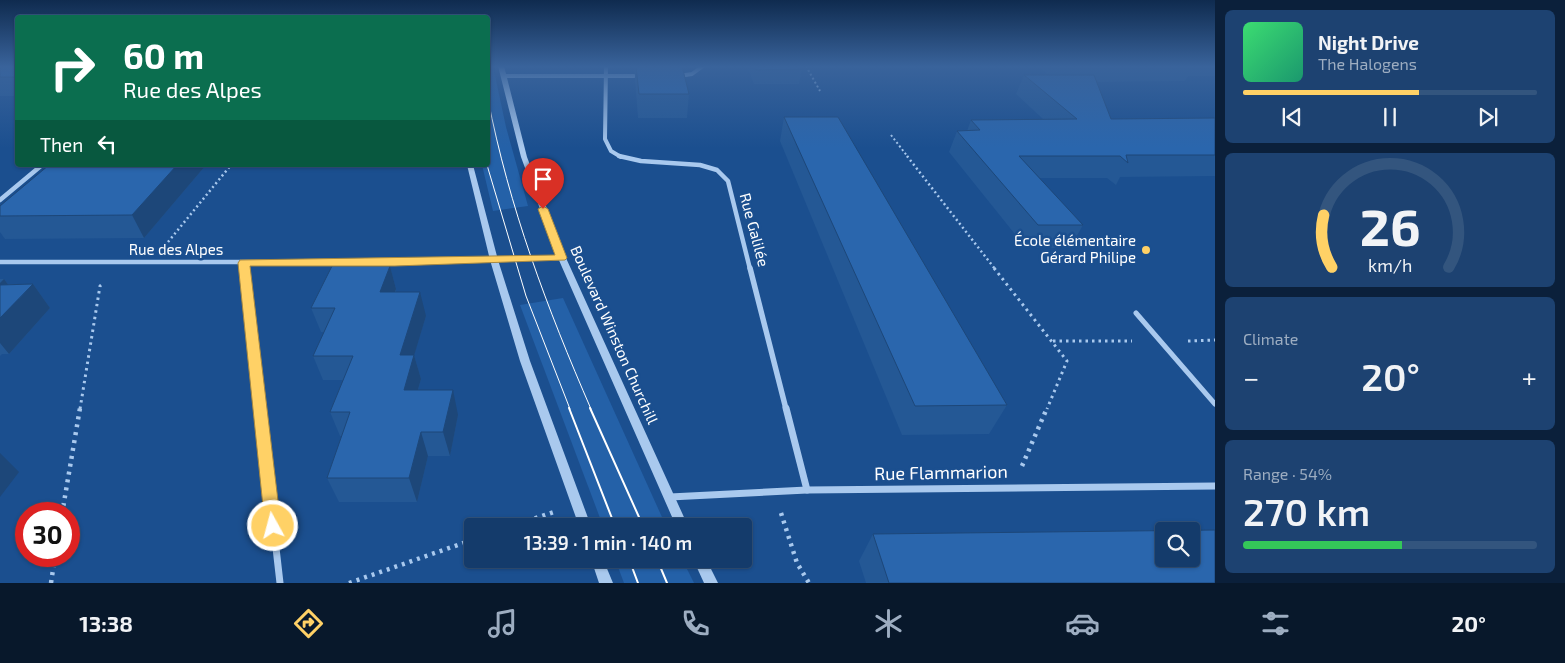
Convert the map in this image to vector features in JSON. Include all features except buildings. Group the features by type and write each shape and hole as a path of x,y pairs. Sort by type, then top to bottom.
{"street":[{"name":"Boulevard Winston Churchill","path":"508,93 524,157 562,258 678,518"},
{"name":"Rue Galilée","path":"606,93 605,139 607,147 611,151 627,159 641,162 701,165 722,174 728,181 808,490"},
{"path":"0,200 40,167"},
{"path":"471,167 494,260 525,361 582,518"},
{"name":"Rue des Alpes","path":"0,262 244,263 562,258"},
{"path":"244,263 280,583"},
{"path":"1136,313 1215,404"},
{"name":"Rue Flammarion","path":"667,497 808,490 1215,486"},
{"path":"600,568 606,583"},
{"path":"704,568 711,583"}],"path":[{"path":"892,135 1066,361 1012,488"},
{"path":"151,263 229,167"},
{"path":"64,502 100,286 127,263"},
{"path":"773,491 797,563 809,583"},
{"path":"536,518 577,504"},
{"path":"349,583 464,543"},
{"path":"51,583 53,567"}],"shaded area":[{"path":"490,93 499,93 528,206 493,211 482,167 490,167"},
{"path":"563,298 662,518 600,518 520,305"},
{"path":"618,568 686,568 694,583 624,583"}],"tram line":[{"path":"490,108 507,179 531,257 559,333 591,409"},
{"path":"488,167 526,296 570,409"},
{"path":"569,408 612,518"},
{"path":"590,408 639,518"},
{"path":"632,568 638,583"},
{"path":"661,568 667,583"}],"place":[{"name":"École élémentaire Gérard Philipe","path":"1146,250"}],"route":[{"path":"273,526 244,263 562,258 543,209"}]}
